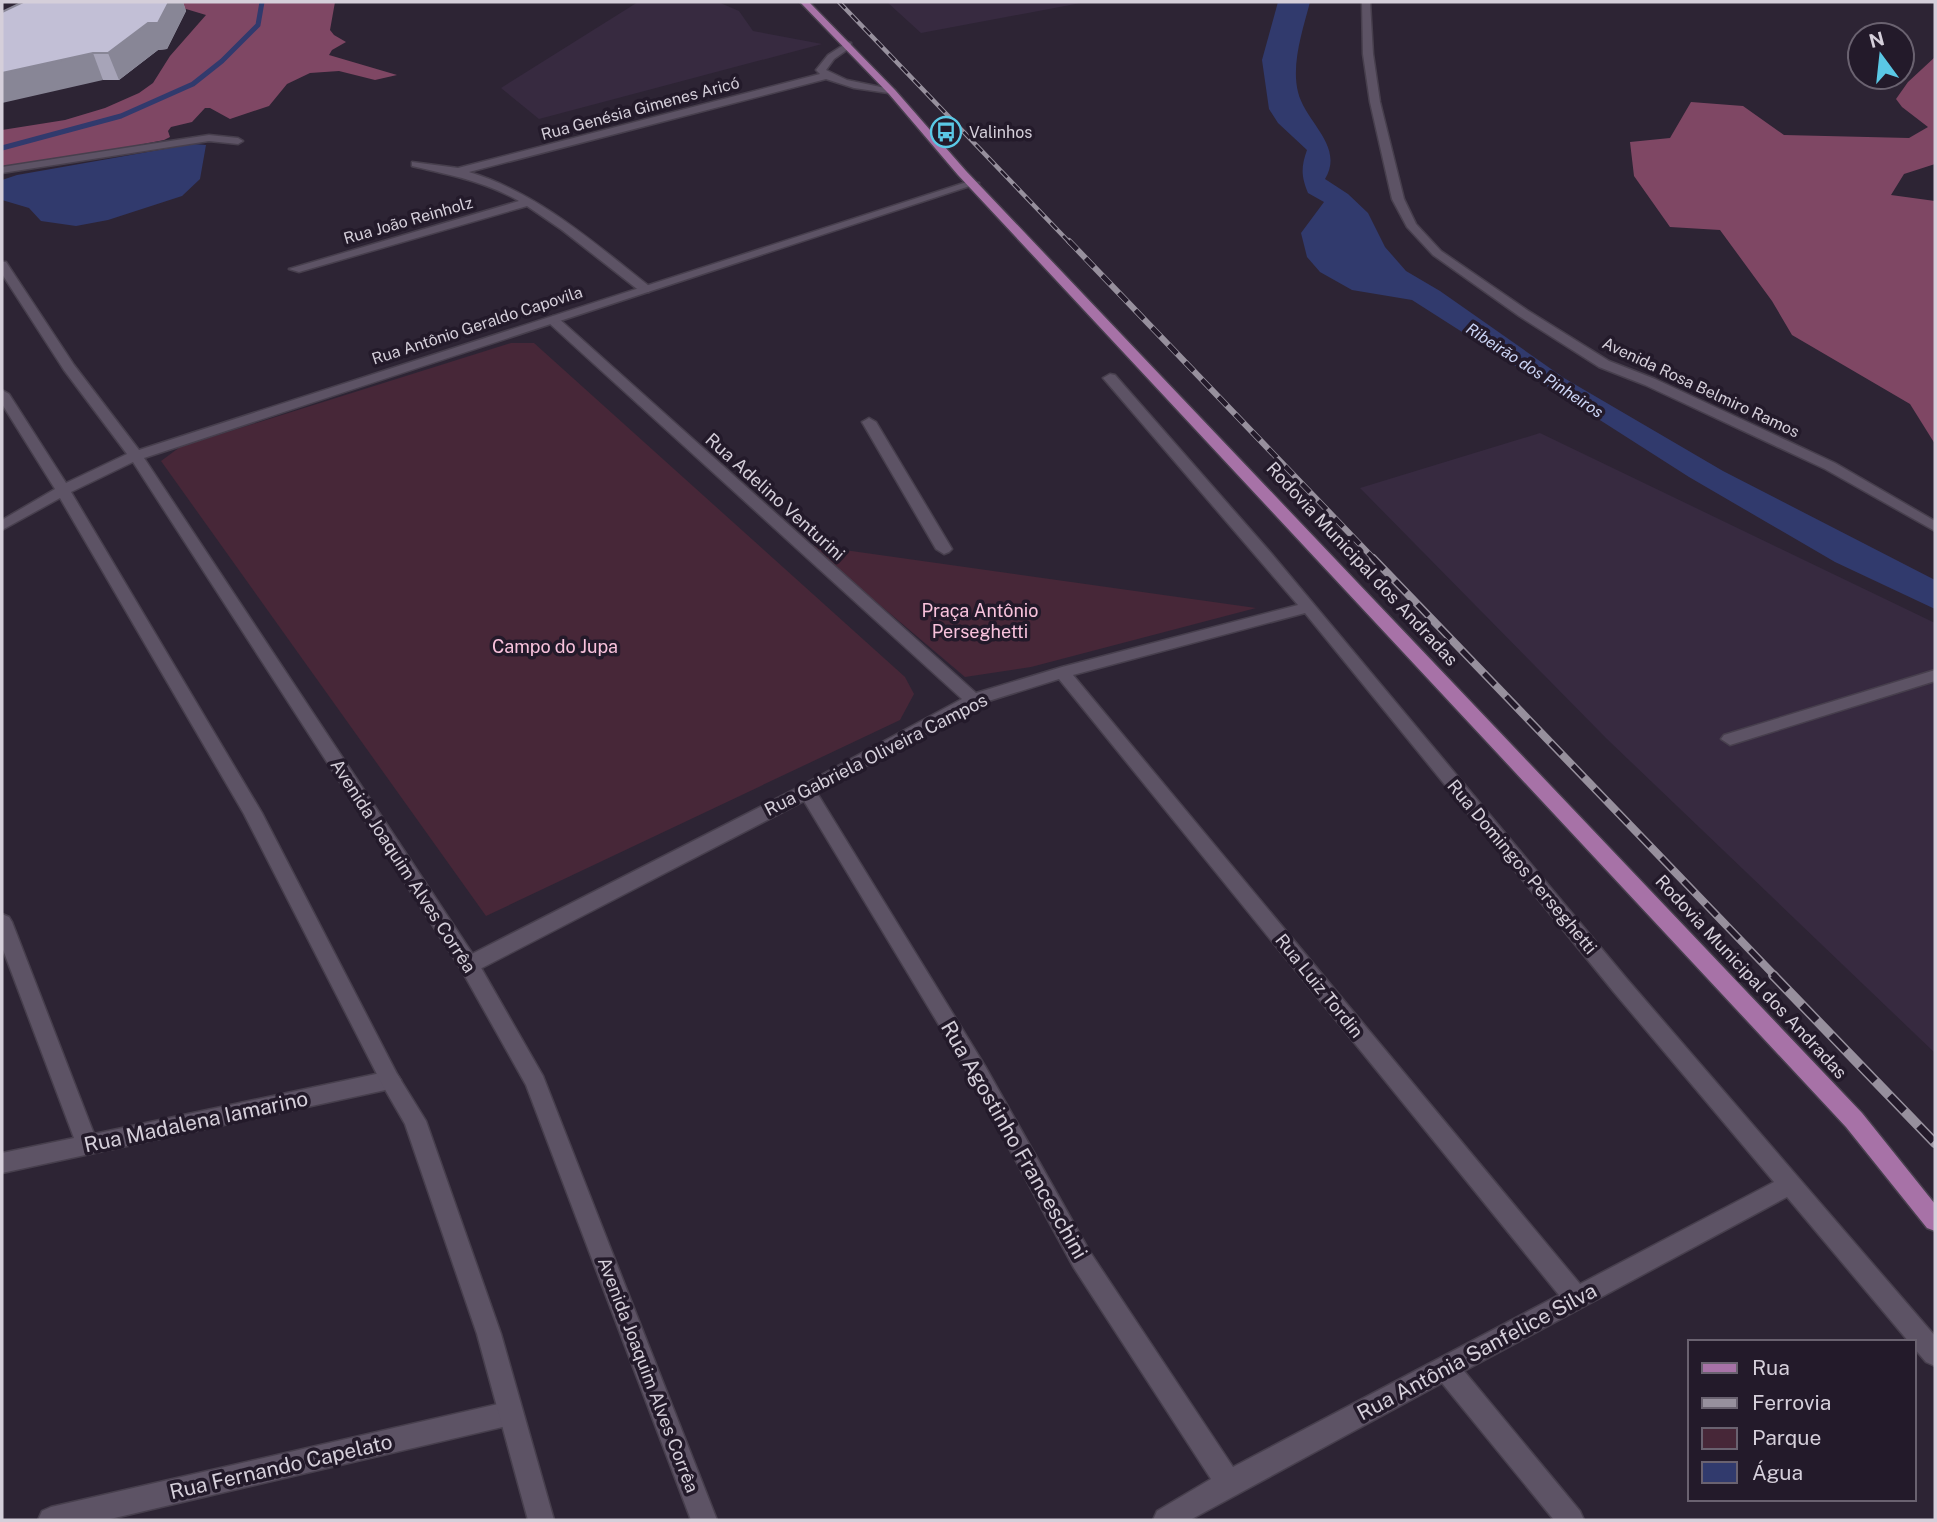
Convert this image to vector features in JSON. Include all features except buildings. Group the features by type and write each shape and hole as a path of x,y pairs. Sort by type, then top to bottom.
{"main road":[{"name":"Rodovia Municipal dos Andradas","path":"804,2 848,45 915,121 1887,1158 1935,1201"},
{"name":"Rodovia Municipal dos Andradas","path":"1887,1158 1935,1221"}],"street":[{"name":"Avenida Rosa Belmiro Ramos","path":"1366,2 1368,54 1375,102 1398,199 1410,225 1437,253 1604,364 1661,387 1830,467 1935,527"},
{"path":"848,45 824,64 821,70 825,76 840,82 892,92"},
{"name":"Rua Genésia Gimenes Aricó","path":"463,170 825,76"},
{"path":"2,170 209,138 239,141"},
{"path":"416,164 463,170 544,210 645,289"},
{"name":"Rua Antônio Geraldo Capovila","path":"2,526 63,490 135,456 974,183"},
{"name":"Rua João Reinholz","path":"295,269 529,202"},
{"name":"Avenida Joaquim Alves Corrêa","path":"2,265 69,367 135,456 470,965 536,1082 704,1520"},
{"name":"Rua Adelino Venturini","path":"552,320 973,700"},
{"name":"Rua Domingos Perseghetti","path":"1110,378 1266,556 1306,608 1789,1185 1935,1354"},
{"path":"2,394 63,490 253,813 390,1080 415,1121 489,1334 541,1520"},
{"path":"869,422 944,549"},
{"name":"Rua Gabriela Oliveira Campos","path":"470,965 807,791 973,700 1062,672 1306,608"},
{"name":"Rua Luiz Tordin","path":"1062,672 1577,1299"},
{"path":"1730,739 1935,675"},
{"name":"Rua Agostinho Franceschini","path":"807,791 978,1072 1082,1260 1228,1483"},
{"path":"2,922 88,1146"},
{"name":"Rua Madalena Iamarino","path":"2,1163 390,1080"},
{"name":"Rua Antônia Sanfelice Silva","path":"1166,1520 1228,1483 1789,1185"},
{"path":"1446,1368 1571,1520"},
{"name":"Rua Fernando Capelato","path":"51,1520 511,1413"}],"shaded area":[{"path":"36,2 335,2 330,30 346,42 332,50 329,55 397,75 375,80 339,71 310,73 287,84 269,106 230,119 205,108 192,122 171,127 168,131 170,137 164,140 2,172 2,130 65,120 105,108 139,93 153,83 170,56 206,15 186,9"},
{"path":"638,2 718,2 739,11 753,31 822,44 539,119 501,88"},
{"path":"887,2 1086,2 921,33"},
{"path":"1935,57 1935,164 1904,174 1891,195 1935,201 1935,444 1910,404 1792,335 1772,301 1720,230 1670,227 1634,176 1630,142 1670,138 1691,102 1743,106 1784,135 1909,138 1928,127 1896,99 1902,91 1916,91 1916,75"},
{"path":"1540,433 1935,623 1935,1053 1607,739 1360,488"}],"green space":[{"name":"Campo do Jupa","path":"511,343 534,343 905,677 914,694 900,720 486,916 161,461 180,447"},
{"name":"Praça Antônio Perseghetti","path":"809,545 1256,608 1031,667 965,677"}],"water":[{"name":"Ribeirão dos Pinheiros","path":"1278,2 1310,2 1299,47 1296,81 1302,103 1327,145 1330,167 1325,179 1348,194 1368,213 1385,247 1406,271 1440,291 1564,378 1723,471 1935,580 1935,609 1835,562 1689,477 1412,300 1352,290 1320,272 1307,257 1301,233 1324,202 1308,193 1306,187 1303,171 1307,150 1278,123 1269,109 1262,60"},
{"path":"193,144 206,145 200,179 182,196 108,220 76,226 41,221 29,208 2,200 2,180 17,175"}],"waterway":[{"path":"2,148 121,116 193,84 222,61 258,25 262,2"}],"railway":[{"path":"839,2 1070,243"},
{"path":"1069,241 1375,560"},
{"path":"1373,558 1775,976"},
{"path":"1773,975 1935,1143"}],"place":[{"name":"Valinhos","path":"946,132"}]}
